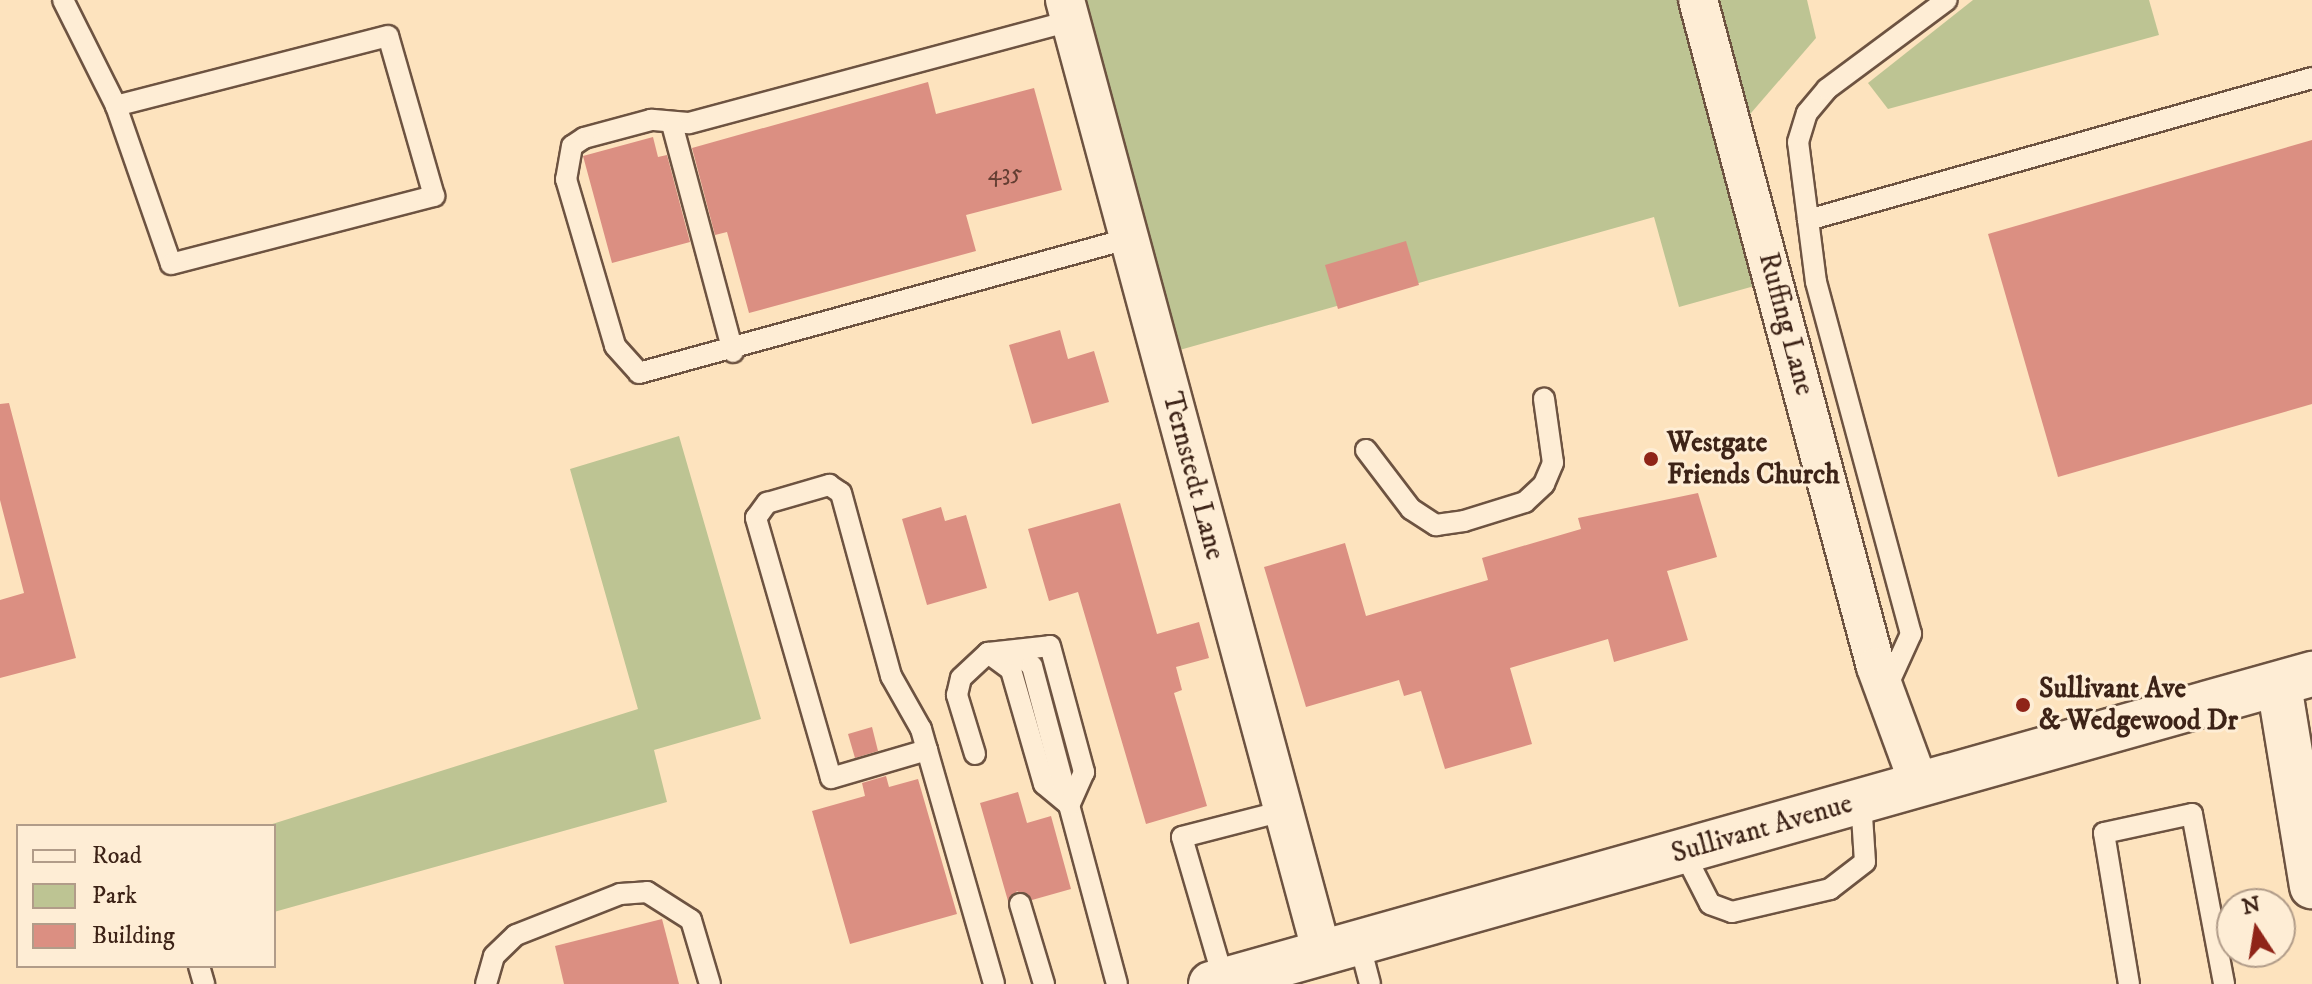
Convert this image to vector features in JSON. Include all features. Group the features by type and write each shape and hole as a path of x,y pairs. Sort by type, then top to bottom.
{"main road":[{"path":"2295,680 2312,886"},
{"name":"Sullivant Avenue","path":"1218,982 2295,680"}],"street":[{"name":"Ruffing Lane","path":"1698,0 1885,691 1919,784"},
{"name":"Ternstedt Lane","path":"1068,10 1283,811 1340,948"}],"lane":[{"path":"63,0 116,106 171,264 434,196 388,36 116,106"},
{"path":"1885,691 1911,634 1816,282 1798,142 1807,113 1827,89 1947,0"},
{"path":"1068,10 672,124 651,120 584,138 572,146 566,179 625,364 660,372 1127,239"},
{"path":"1808,220 2312,78"},
{"path":"672,124 733,352"},
{"path":"1366,450 1411,509 1436,525 1464,521 1525,502 1544,484 1553,463 1544,399"},
{"path":"927,750 831,778 756,518 767,503 829,485 841,493 891,676 927,750 994,984"},
{"path":"975,754 957,695 961,678 988,653 1050,646 1084,772 1069,805"},
{"path":"988,653 1011,670 1044,784 1069,805 1117,984"},
{"path":"1683,851 1710,904 1732,912 1830,889 1865,862 1861,800"},
{"path":"1218,982 1182,837 1283,811"},
{"path":"2129,984 2104,833 2192,814 2224,984"},
{"path":"486,984 494,956 516,935 620,894 671,901 691,920 710,984"},
{"path":"1020,904 1044,984"},
{"path":"1340,948 1370,984"}],"green space":[{"path":"1081,0 1688,0 1758,285 1679,307 1654,217 1176,351"},
{"path":"1712,0 1807,0 1816,38 1745,120"},
{"path":"1973,0 2149,0 2159,35 1888,109 1868,83"},
{"path":"679,436 761,719 654,750 667,802 276,911 276,824 272,824 638,709 570,469"}],"building":[{"path":"928,82 936,114 1034,88 1062,190 966,215 976,251 749,313 727,232 715,235 692,148"},
{"path":"653,137 658,157 667,155 690,242 612,263 583,156"},
{"path":"2312,140 2312,404 2058,477 1988,234"},
{"path":"1406,241 1419,285 1338,309 1325,265"},
{"path":"1060,330 1068,359 1094,351 1109,402 1032,424 1009,345"},
{"path":"9,403 76,658 0,678 0,600 24,593 0,500 0,404"},
{"path":"1698,493 1717,557 1667,571 1688,640 1614,662 1608,639 1510,668 1532,744 1445,769 1421,691 1404,696 1399,680 1306,707 1264,567 1345,543 1366,616 1488,580 1482,558 1581,529 1578,518"},
{"path":"1120,503 1157,634 1199,622 1209,658 1176,667 1182,690 1174,693 1207,806 1146,824 1078,592 1049,601 1028,529"},
{"path":"941,507 945,521 966,515 987,588 927,605 902,519"},
{"path":"872,727 878,751 855,758 848,734"},
{"path":"886,776 889,787 918,779 957,914 850,944 812,811 865,796 862,783"},
{"path":"1018,792 1027,823 1051,816 1071,889 1032,900 1017,891 1008,901 980,803"},
{"path":"662,919 679,984 564,984 555,946"}],"place":[{"name":"Westgate Friends Church","path":"1651,459"},
{"name":"Sullivant Ave & Wedgewood Dr","path":"2023,705"}]}
